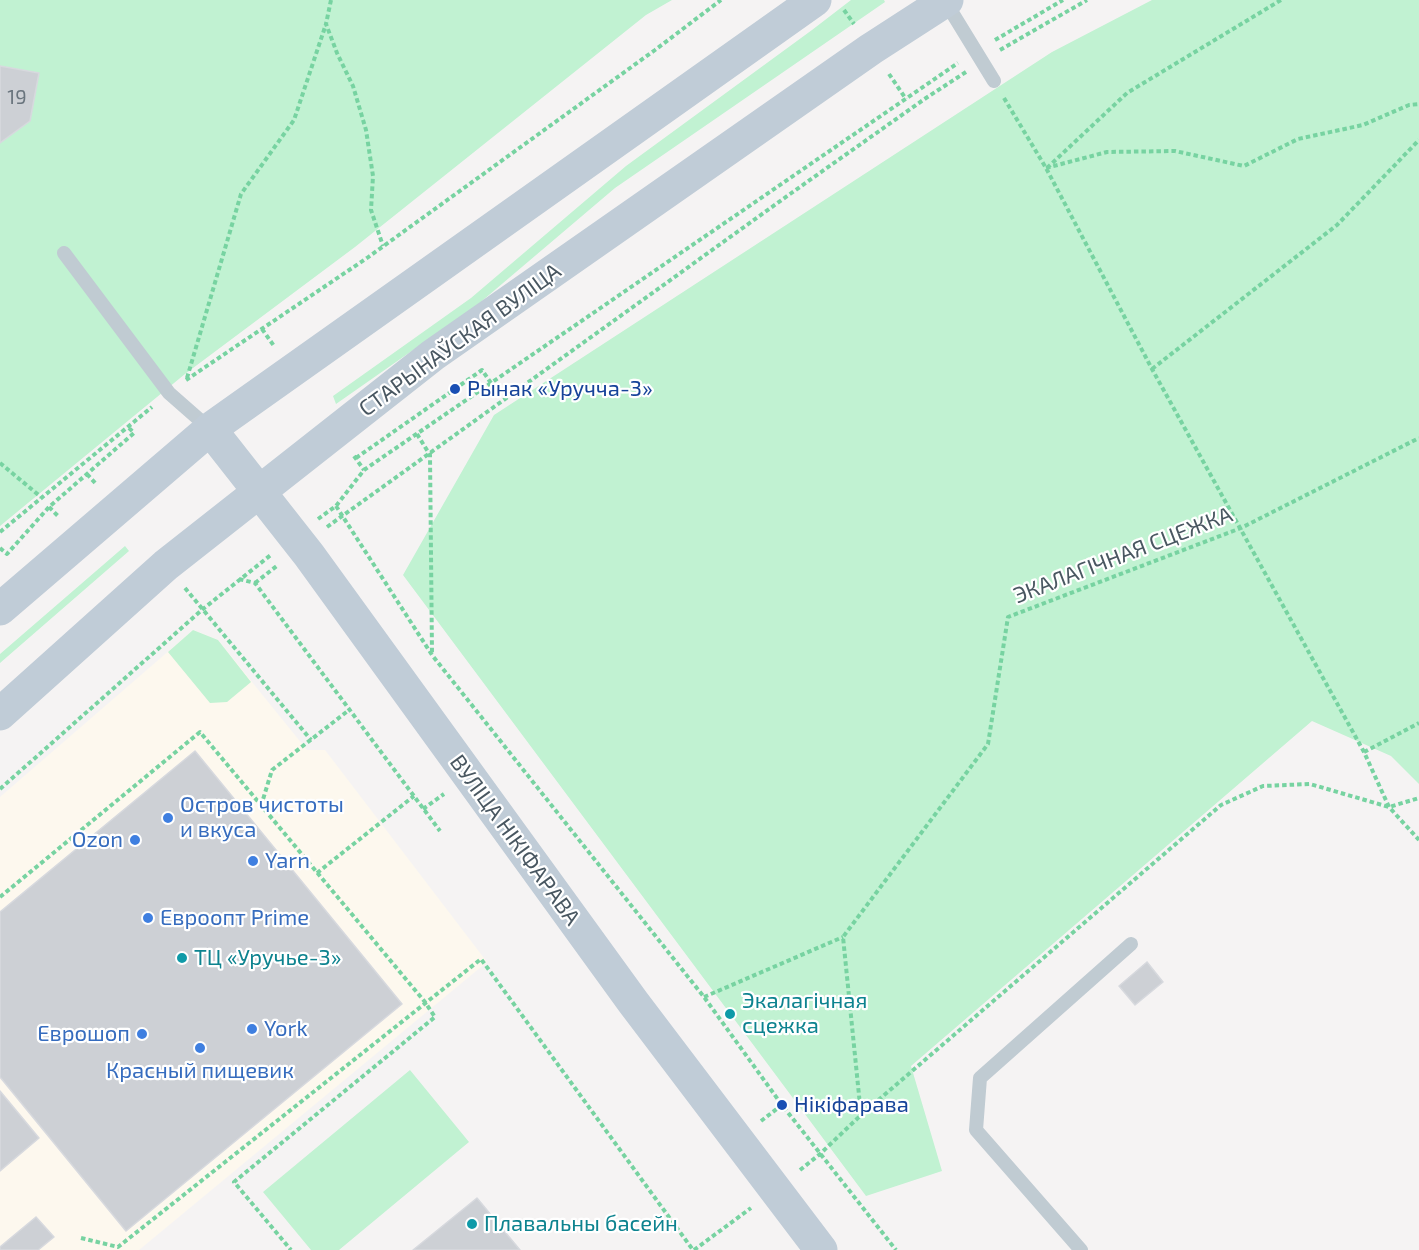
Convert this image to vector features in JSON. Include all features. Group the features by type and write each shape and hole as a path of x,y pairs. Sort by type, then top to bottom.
{"main road":[{"path":"0,609 210,429 815,0"},
{"name":"СТАРЫНАЎСКАЯ ВУЛІЦА","path":"0,714 144,583 433,355 871,48 946,0"},
{"name":"ВУЛІЦА НІКІФАРАВА","path":"210,429 302,546 633,1002 821,1250"}],"lane":[{"path":"946,0 994,81"},
{"path":"64,253 169,393 210,429"},
{"path":"1081,1250 976,1130 980,1078 1131,944"}],"path":[{"path":"187,378 241,194 294,120 326,24 331,0"},
{"path":"0,532 187,378 383,246 656,50 721,0"},
{"path":"896,1250 820,1154 704,997 432,655 336,506 364,470 979,57 1057,2 1064,0"},
{"path":"255,583 341,516 430,455 926,98 979,57 1012,43 1087,0"},
{"path":"1046,168 1127,93 1281,0"},
{"path":"326,24 352,86 366,130 373,176 371,210 383,246"},
{"path":"994,81 1046,168 1152,369 1364,752 1389,807 1419,840"},
{"path":"1046,168 1107,152 1175,151 1244,166 1298,139 1363,125 1408,105 1419,104"},
{"path":"1152,369 1337,225 1419,140"},
{"path":"262,329 291,370"},
{"path":"356,458 482,370 491,383"},
{"path":"0,548 8,554 49,507 134,433 127,426"},
{"path":"337,432 364,470"},
{"path":"417,434 430,455 432,655"},
{"name":"ЭКАЛАГІЧНАЯ СЦЕЖКА","path":"843,937 988,744 1008,617 1241,528 1419,438"},
{"path":"0,463 41,498"},
{"path":"0,789 238,579 255,583 440,831"},
{"path":"203,609 311,740"},
{"path":"261,806 272,770 349,710"},
{"path":"1364,752 1419,723"},
{"path":"0,897 200,732 425,1002 435,1017 234,1182 291,1250"},
{"path":"820,1154 861,1115 1221,805 1263,786 1310,784 1389,807 1419,798"},
{"path":"317,873 414,796"},
{"path":"704,997 843,937 861,1115"},
{"path":"81,1238 118,1247 481,959 693,1250"}],"shaded area":[{"path":"193,630 218,640 307,750 325,750 487,962 139,1250 0,1250 0,797"}],"green space":[{"path":"0,0 672,0 646,15 355,247 185,374 0,526"},
{"path":"851,0 884,0 885,2 615,188 476,306 336,404 333,396 471,298 626,166"},
{"path":"1152,0 1419,0 1419,784 1391,756 1312,721 911,1066 942,1171 866,1196 403,575 494,415 1052,52"},
{"path":"125,546 129,551 0,663 0,654"},
{"path":"193,630 218,640 251,682 227,702 210,703 168,652"},
{"path":"410,1070 469,1142 339,1250 311,1250 263,1192"}],"building":[{"path":"0,66 39,73 30,121 0,143"},
{"name":"ТЦ «Уручье-3»","path":"195,751 402,1004 126,1231 0,1077 0,912"},
{"path":"1147,962 1163,982 1135,1005 1119,986"},
{"path":"0,1091 39,1138 0,1171"},
{"name":"Плавальны басейн","path":"477,1198 520,1250 413,1250"},
{"path":"36,1217 54,1237 38,1250 0,1250 0,1247"}],"place":[{"name":"Рынак «Уручча-3»","path":"455,389"},
{"name":"Остров чистоты и вкуса","path":"168,818"},
{"name":"Ozon","path":"135,840"},
{"name":"Yarn","path":"253,861"},
{"name":"Евроопт Prime","path":"148,918"},
{"name":"ТЦ «Уручье-3»","path":"182,958"},
{"name":"Экалагічная сцежка","path":"730,1014"},
{"name":"York","path":"252,1029"},
{"name":"Еврошоп","path":"142,1034"},
{"name":"Красный пищевик","path":"200,1048"},
{"name":"Нікіфарава","path":"782,1105"},
{"name":"Плавальны басейн","path":"472,1224"}]}
